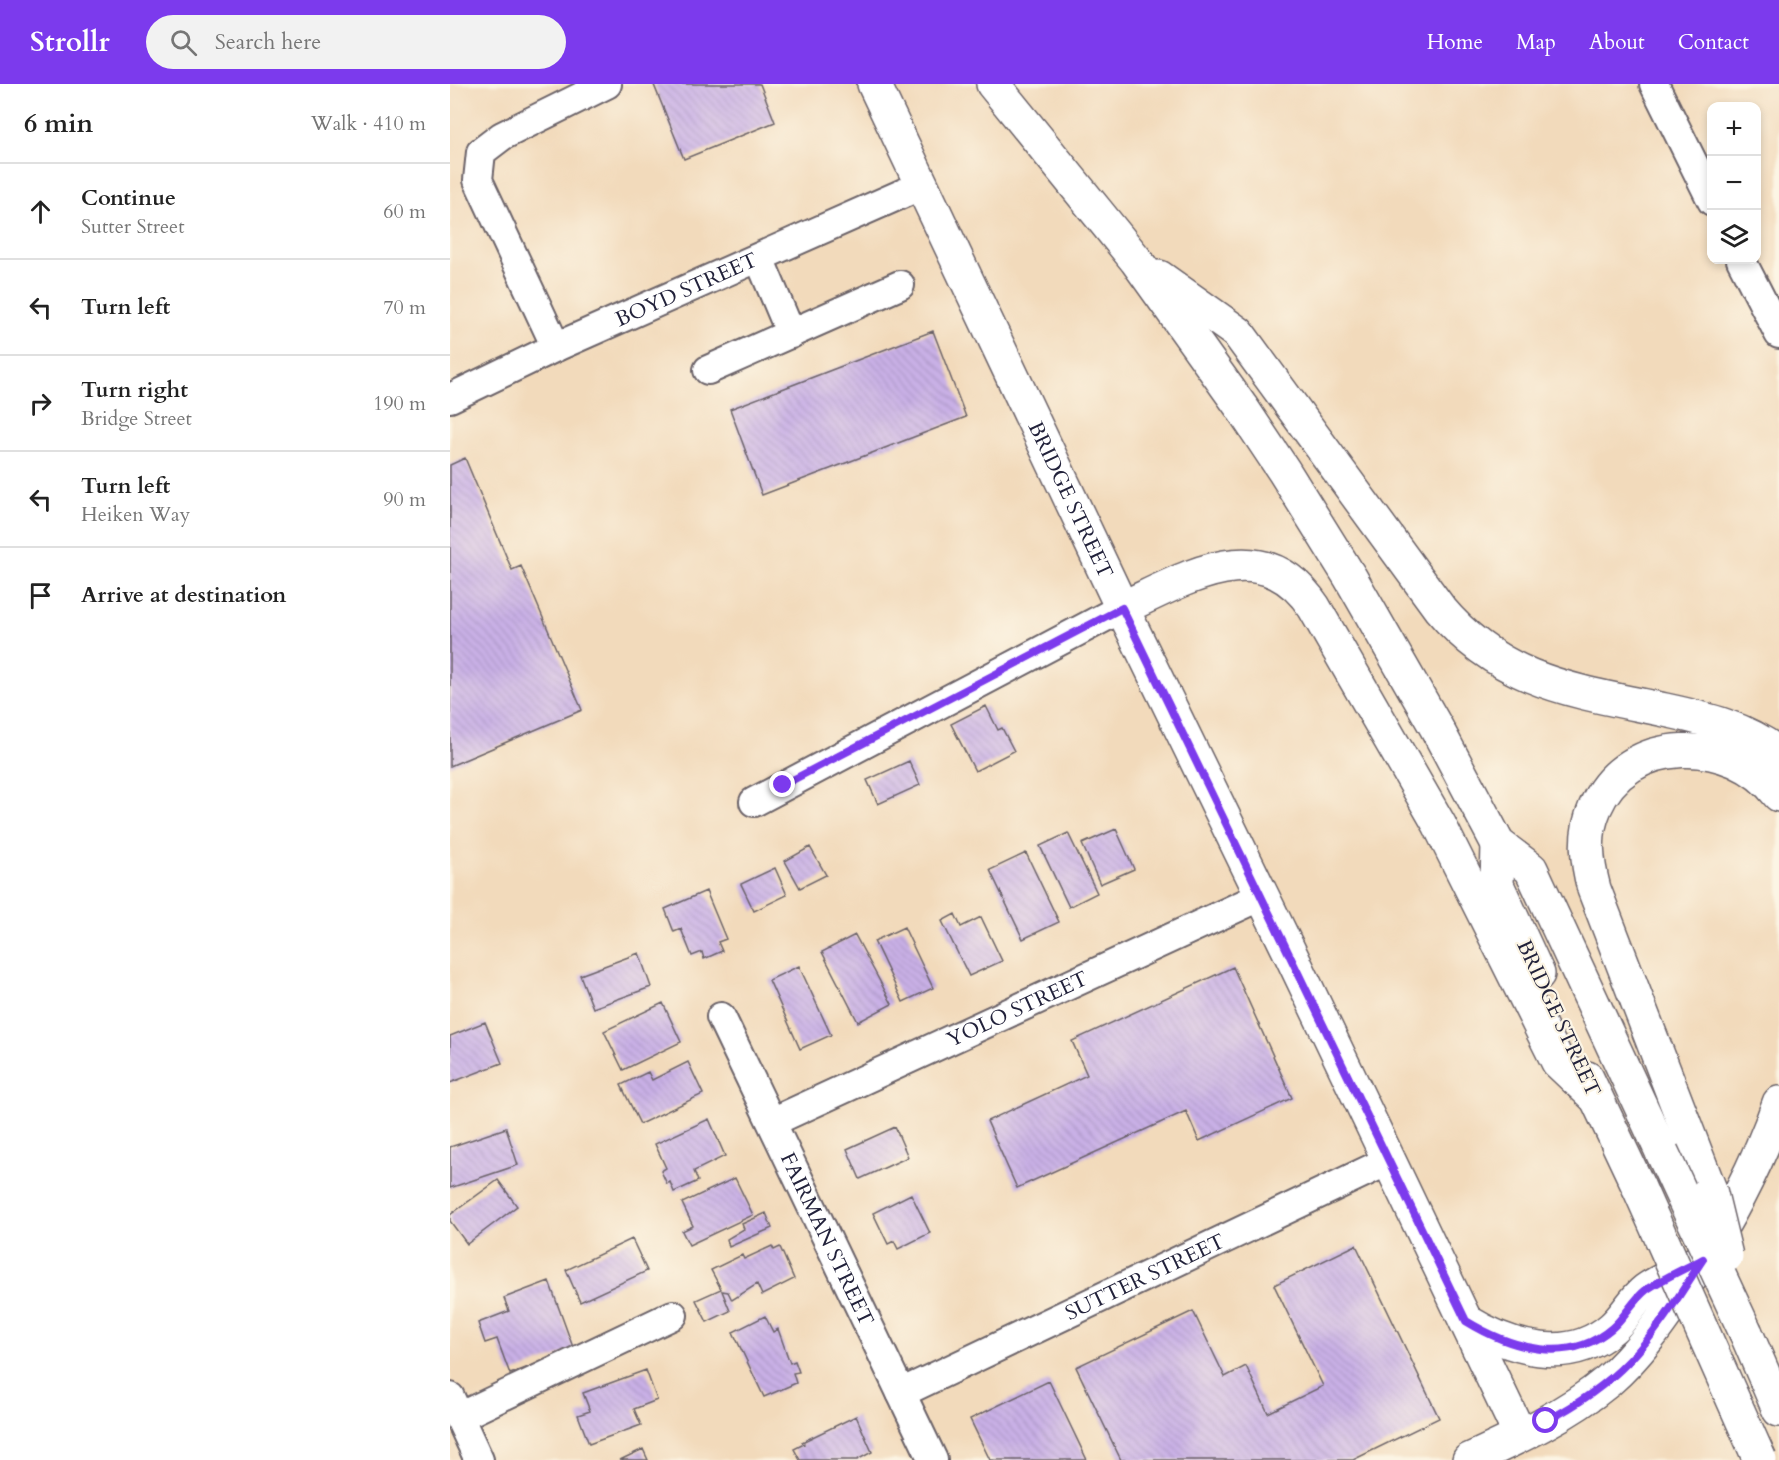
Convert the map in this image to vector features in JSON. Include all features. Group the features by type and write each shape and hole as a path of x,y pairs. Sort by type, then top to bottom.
{"main road":[{"name":"BRIDGE STREET","path":"874,84 1122,608 1390,1160 1520,1435"},
{"name":"BRIDGE STREET","path":"993,84 1136,260 1229,389 1314,518 1436,727 1498,844 1531,869 1746,1333"},
{"path":"1136,260 1238,333 1440,609 1459,631 1489,655 1546,683 1722,723 1757,738 1779,754"},
{"path":"1122,608 1197,574 1233,565 1250,565 1274,570 1287,577 1303,592 1314,607 1438,824 1558,1062 1596,1098"},
{"path":"1779,795 1768,782 1745,764 1717,753 1698,750 1676,751 1646,759 1622,774 1602,796 1588,832 1587,855 1594,889 1710,1190 1746,1333 1779,1410"},
{"name":"BRIDGE STREET","path":"1498,844 1497,885 1639,1188 1760,1460"},
{"path":"1469,1460 1580,1402 1619,1371 1650,1335 1703,1259 1749,1177 1770,1130 1779,1103"},
{"path":"1466,1321 1494,1337 1518,1346 1556,1349 1581,1344 1592,1341 1612,1328 1646,1291 1703,1259"}],"street":[{"path":"556,347 478,180 481,152 502,136 607,84"},
{"path":"1654,84 1707,191"},
{"name":"BOYD STREET","path":"450,398 556,347 922,185"},
{"path":"759,258 791,334"},
{"path":"1743,264 1779,334"},
{"path":"708,370 900,285"},
{"path":"754,802 1122,608"},
{"name":"YOLO STREET","path":"771,1122 1262,896"},
{"name":"FAIRMAN STREET","path":"721,1017 933,1460"},
{"name":"SUTTER STREET","path":"901,1393 1390,1160"},
{"path":"479,1460 454,1407 673,1315"}],"building":[{"path":"760,84 775,122 684,159 654,85"},
{"path":"933,331 966,417 762,495 730,409"},
{"path":"465,458 512,570 521,566 582,710 450,766 450,465"},
{"path":"986,706 998,730 1002,728 1014,751 975,771 951,724"},
{"path":"909,761 920,785 878,804 867,780"},
{"path":"1116,829 1134,869 1100,884 1082,844"},
{"path":"1068,833 1097,893 1069,907 1040,846"},
{"path":"810,847 826,875 800,888 785,861"},
{"path":"1026,853 1059,922 1023,939 990,870"},
{"path":"775,868 787,895 754,911 741,884"},
{"path":"706,891 726,939 718,942 722,951 704,959 702,952 692,956 681,929 674,932 665,909"},
{"path":"955,914 961,927 981,917 1002,961 969,976 942,921"},
{"path":"904,927 933,988 903,1002 874,941"},
{"path":"855,935 892,1004 858,1022 822,952"},
{"path":"639,953 651,987 593,1008 580,975"},
{"path":"799,966 831,1035 800,1049 769,980"},
{"path":"1233,967 1292,1098 1199,1141 1186,1111 1017,1188 987,1121 1087,1075 1072,1041"},
{"path":"663,1003 681,1042 623,1070 604,1031"},
{"path":"485,1022 502,1063 450,1083 450,1036"},
{"path":"688,1062 703,1094 640,1124 621,1085 648,1072 652,1080"},
{"path":"709,1119 725,1156 694,1171 698,1181 674,1192 670,1182 667,1184 661,1171 666,1168 655,1144"},
{"path":"895,1127 908,1157 860,1179 847,1149"},
{"path":"506,1128 518,1165 450,1188 450,1147"},
{"path":"735,1178 753,1215 689,1245 682,1231 693,1226 682,1203"},
{"path":"498,1180 517,1206 467,1244 450,1221 450,1215"},
{"path":"911,1194 930,1233 898,1249 894,1241 888,1244 873,1213"},
{"path":"766,1213 772,1228 729,1247 727,1239 744,1229 742,1224"},
{"path":"632,1239 647,1271 580,1302 566,1270"},
{"path":"1356,1245 1439,1418 1353,1460 1121,1460 1076,1367 1193,1311 1225,1377 1246,1366 1268,1413 1323,1386 1274,1285"},
{"path":"772,1246 774,1250 780,1247 794,1279 762,1295 757,1284 732,1300 728,1292 722,1291 730,1311 707,1322 696,1300 721,1289 711,1270 742,1255 744,1259"},
{"path":"549,1281 574,1350 510,1374 497,1339 485,1343 478,1323 509,1311 504,1298"},
{"path":"765,1316 773,1332 778,1329 790,1363 795,1361 799,1372 793,1373 796,1383 764,1397 733,1332"},
{"path":"646,1370 657,1400 634,1409 641,1425 589,1444 578,1415 590,1411 583,1393"},
{"path":"1049,1381 1087,1460 990,1460 970,1419"},
{"path":"856,1416 872,1452 857,1460 800,1460 794,1449 804,1444 802,1442"},
{"path":"643,1449 648,1460 620,1460"}],"route":[{"path":"783,785 1122,608 1466,1321 1494,1337 1518,1346 1556,1349 1581,1344 1592,1341 1612,1328 1646,1291 1703,1259 1675,1302 1630,1360 1608,1381 1580,1402 1546,1421"}]}
